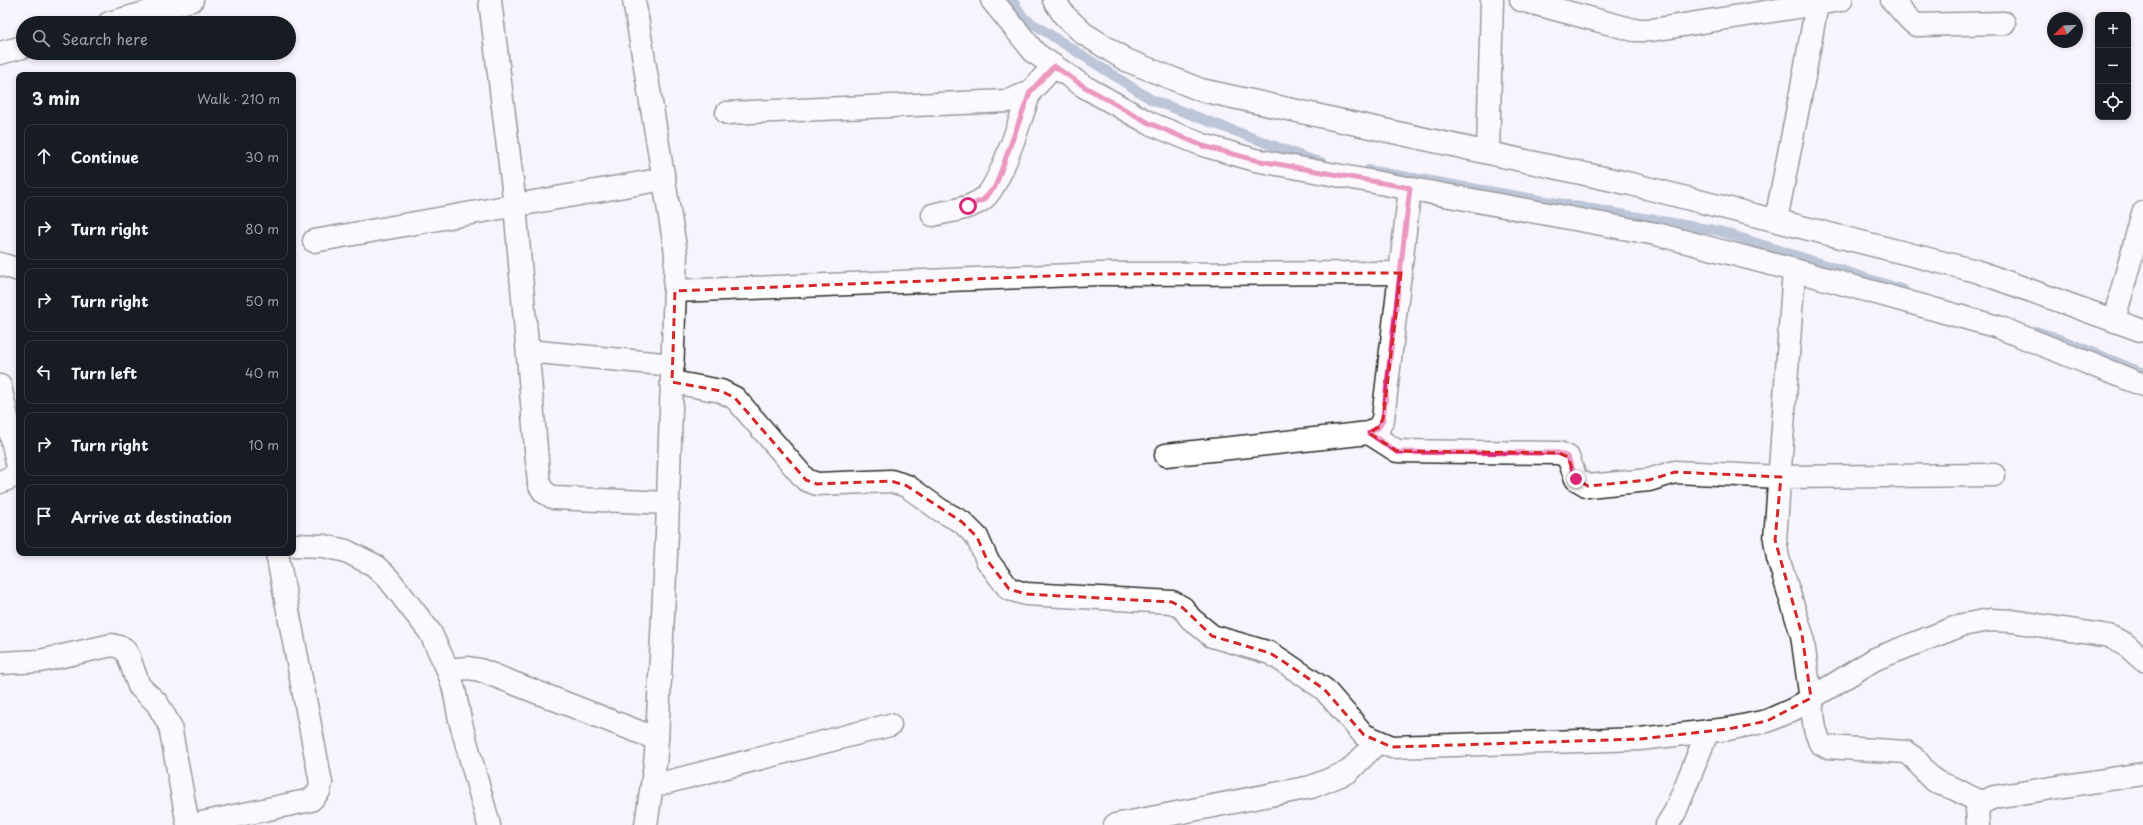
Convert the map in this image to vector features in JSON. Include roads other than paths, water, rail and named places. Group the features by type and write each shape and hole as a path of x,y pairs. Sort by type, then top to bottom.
{"street":[{"path":"129,16 164,4 192,0"},
{"path":"490,0 515,206 540,484 544,492 554,498 668,503"},
{"path":"634,0 676,253 668,503 657,740 646,825"},
{"path":"992,0 1035,53 1085,87 1149,123 1203,146 1255,160 1656,234 1794,270 1998,328 2143,385"},
{"path":"1054,0 1064,15 1083,33 1126,60 1201,90 1631,184 1976,271 2114,320 2143,332"},
{"path":"1488,152 1492,0"},
{"path":"1521,0 1634,30 1652,30 1767,6 1816,4 1841,0"},
{"path":"1892,0 1900,6 1907,18 1916,25 2004,22"},
{"path":"1776,220 1816,4"},
{"path":"0,53 16,49"},
{"path":"933,215 983,200 995,187 1030,92 1054,66"},
{"path":"727,113 1008,101 1030,92"},
{"path":"314,241 664,179"},
{"path":"1166,455 1369,433 1379,427 1383,419 1410,188"},
{"path":"2114,320 2143,213"},
{"path":"0,264 16,269"},
{"path":"1794,270 1781,477 1775,540 1778,558 1802,635 1815,729 1820,743 1827,747 1906,752 1915,756 1929,776 1938,783 1955,789 1967,797 1983,802"},
{"path":"675,291 1099,274 1401,273"},
{"path":"528,351 672,373 721,391 735,398 806,480 817,484 891,481 907,486 940,510 962,522 977,537 987,560 1010,589 1026,594 1172,602 1183,608 1190,618 1212,636 1270,653 1324,689 1364,735 1392,747 1640,739 1708,731 1767,721 1794,709 1875,659 1896,649 1962,625 1990,620 2012,621 2109,636 2125,644 2143,660"},
{"path":"0,386 16,458"},
{"path":"1369,433 1397,452 1558,453 1568,457 1576,479 1588,486 1649,480 1675,472 1781,477 1994,475"},
{"path":"0,482 16,475"},
{"path":"296,545 324,546 346,551 374,565 388,578 430,632 448,670 489,825"},
{"path":"192,825 311,800 319,791 321,782 277,556"},
{"path":"0,663 40,661 112,645 123,648 128,655 139,686 157,703 170,726 188,825"},
{"path":"448,670 468,668 480,670 657,740"},
{"path":"652,786 890,725"},
{"path":"1667,825 1675,812 1708,731"},
{"path":"1115,825 1311,787 1348,772 1378,742"},
{"path":"1978,825 1977,809 1983,802 1994,797 2143,774"}],"waterway":[{"path":"1012,0 1024,18 1152,100 1312,160 1321,162"},
{"path":"1368,170 1719,231 1904,290"},
{"path":"2036,331 2143,373"}]}
